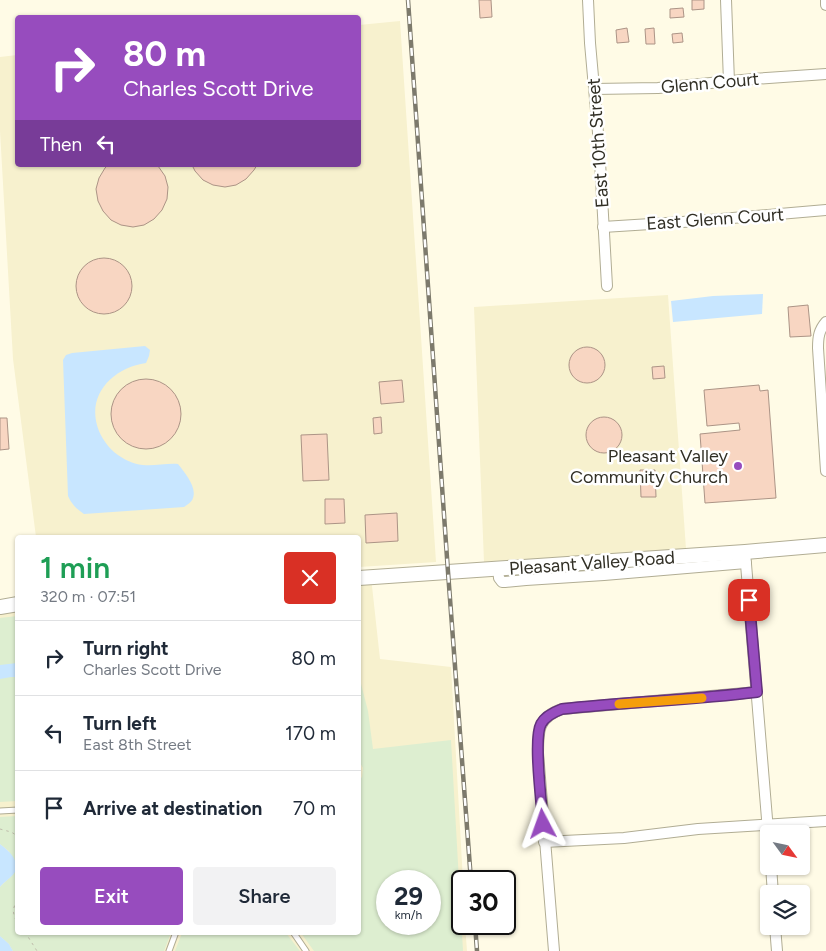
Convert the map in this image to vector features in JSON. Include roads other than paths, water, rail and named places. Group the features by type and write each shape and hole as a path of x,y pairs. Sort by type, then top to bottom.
{"street":[{"name":"East 10th Street","path":"588,0 607,286"},
{"path":"726,0 729,82"},
{"path":"826,0 826,5"},
{"name":"Glenn Court","path":"594,89 658,88 826,74"},
{"name":"East Glenn Court","path":"603,227 826,210"},
{"path":"826,322 820,329 818,338 826,471"},
{"name":"Pleasant Valley Road","path":"361,578 498,569 746,558 826,545"},
{"path":"746,558 767,825 826,821"},
{"path":"0,607 15,604"},
{"path":"554,951 538,753 540,728 548,716 562,709 718,697 757,692"},
{"path":"544,842 624,838 698,829 760,825"},
{"path":"777,935 778,951"}],"lane":[{"path":"0,811 15,810"},
{"path":"169,951 175,935"},
{"path":"295,935 306,951"}],"water":[{"path":"763,294 762,314 673,322 671,301 713,296"},
{"path":"145,346 150,350 146,363 134,366 112,377 99,395 96,406 96,418 99,431 111,449 129,461 143,465 178,464 192,485 193,498 184,507 84,514 75,507 68,496 63,360 66,355 72,353"},
{"path":"15,663 15,677 0,679 0,665"},
{"path":"0,844 15,859 15,872 0,887"},
{"path":"0,936 9,944 13,951 0,951"}],"railway":[{"path":"408,0 470,870"},
{"path":"476,935 477,951"}],"place":[{"name":"Pleasant Valley Community Church","path":"738,466"}]}
